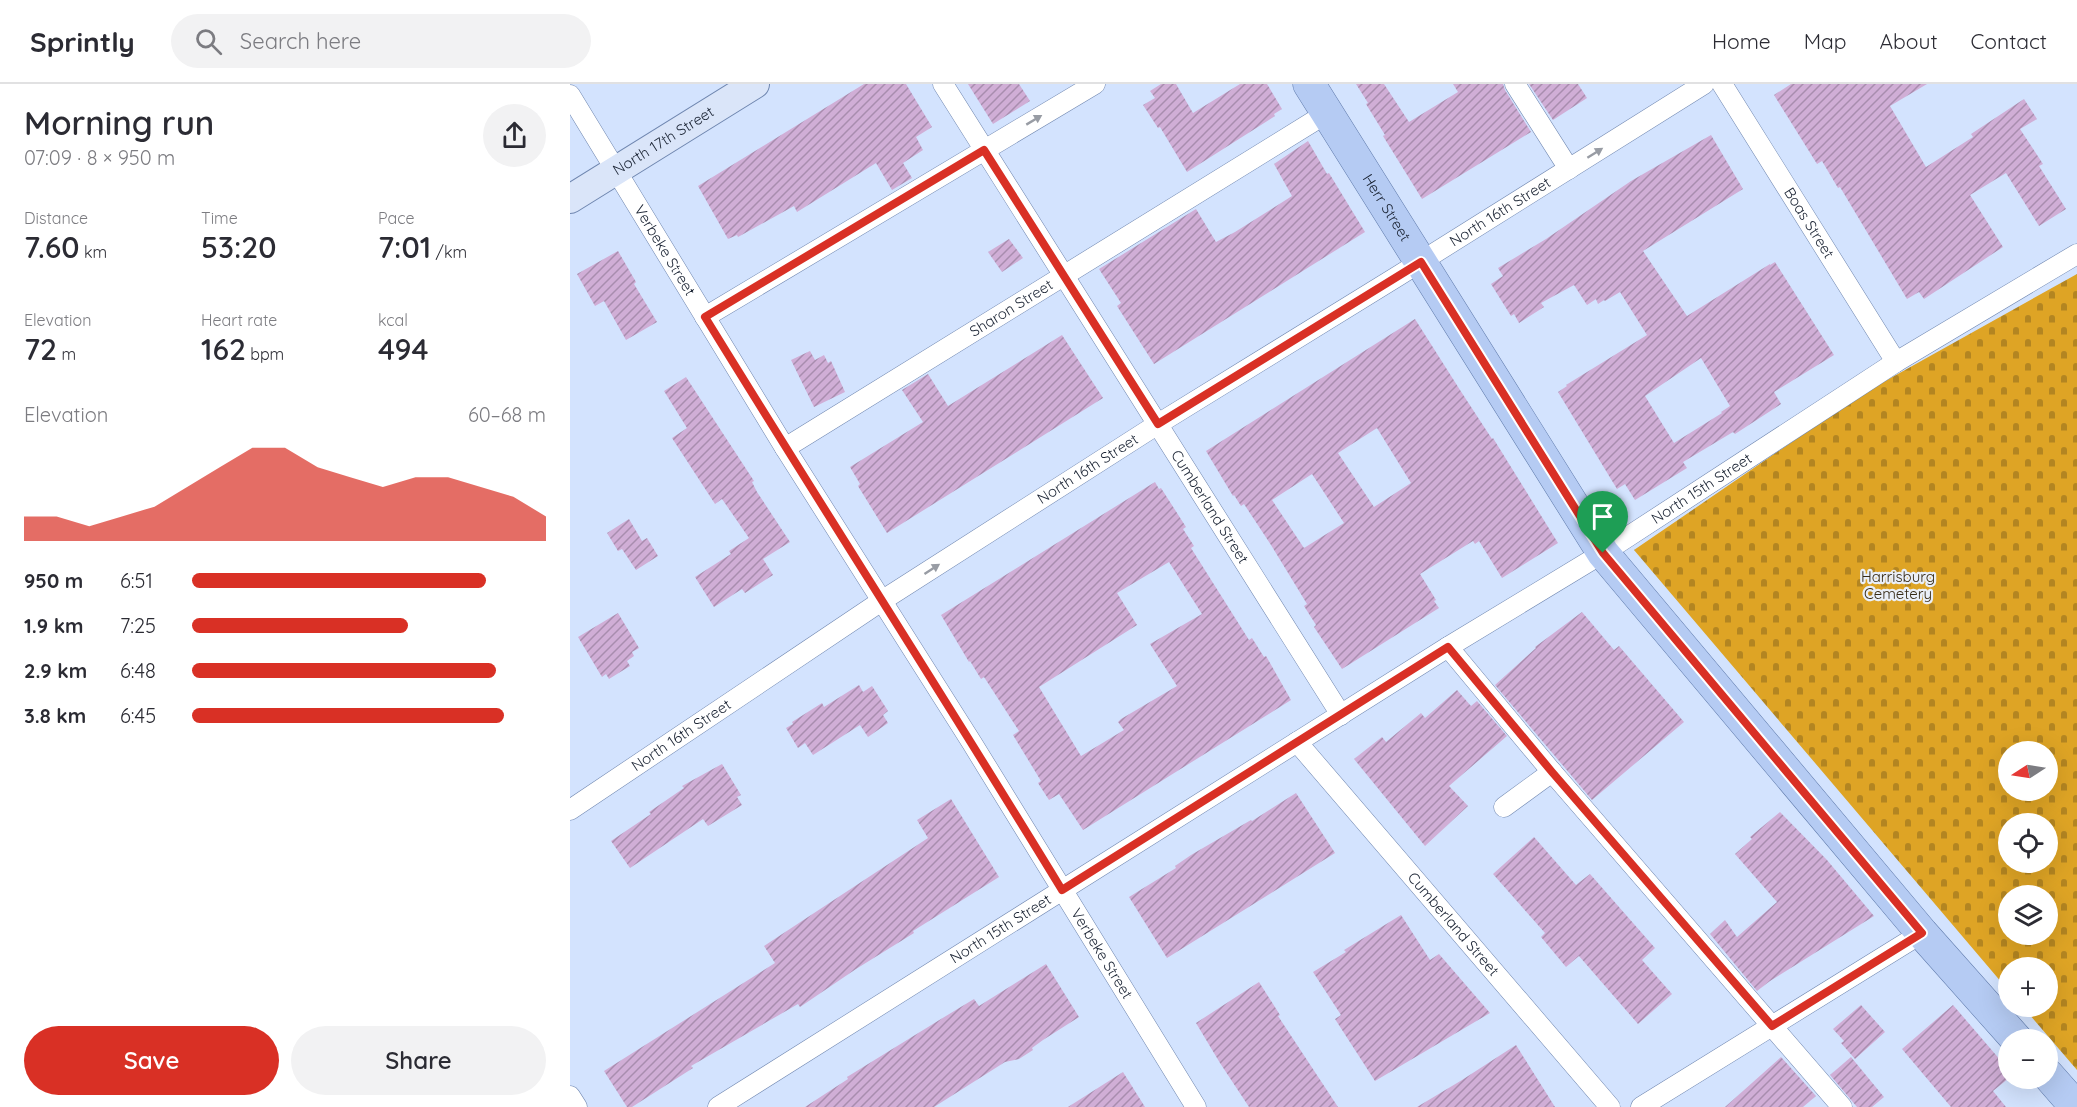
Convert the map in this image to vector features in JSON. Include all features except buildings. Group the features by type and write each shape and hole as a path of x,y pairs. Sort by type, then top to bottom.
{"main road":[{"name":"North 17th Street","path":"570,199 754,84"},
{"name":"Herr Street","path":"1310,84 1603,553 1922,933 2006,1029"},
{"path":"2058,1086 2076,1107"}],"street":[{"name":"Cumberland Street","path":"943,84 1341,715"},
{"path":"705,317 1095,84"},
{"path":"1515,84 1569,169"},
{"name":"North 16th Street","path":"570,810 883,600 1158,424 1704,84"},
{"name":"Boas Street","path":"1722,84 1896,362"},
{"name":"Verbeke Street","path":"570,95 785,448 883,600 1196,1107"},
{"name":"Sharon Street","path":"785,448 1328,113"},
{"name":"North 15th Street","path":"718,1107 1448,647 1603,553 1896,362 2077,254"},
{"path":"1448,647 1552,772 1842,1107"},
{"name":"Cumberland Street","path":"1297,742 1610,1107"},
{"path":"1504,807 1552,772"},
{"path":"1641,1107 1922,933"},
{"path":"570,1096 577,1107"}],"green space":[{"name":"Harrisburg Cemetery","path":"2077,274 2077,1070 2058,1048 2058,1029 2042,1029 2032,1017 2058,1017 2058,957 1998,957 1998,978 1634,550 1862,394"}],"route":[{"path":"984,150 1158,424 1421,262 1603,553 1922,933 1772,1026 1552,772 1448,647 1062,890 705,317 984,150"}]}
